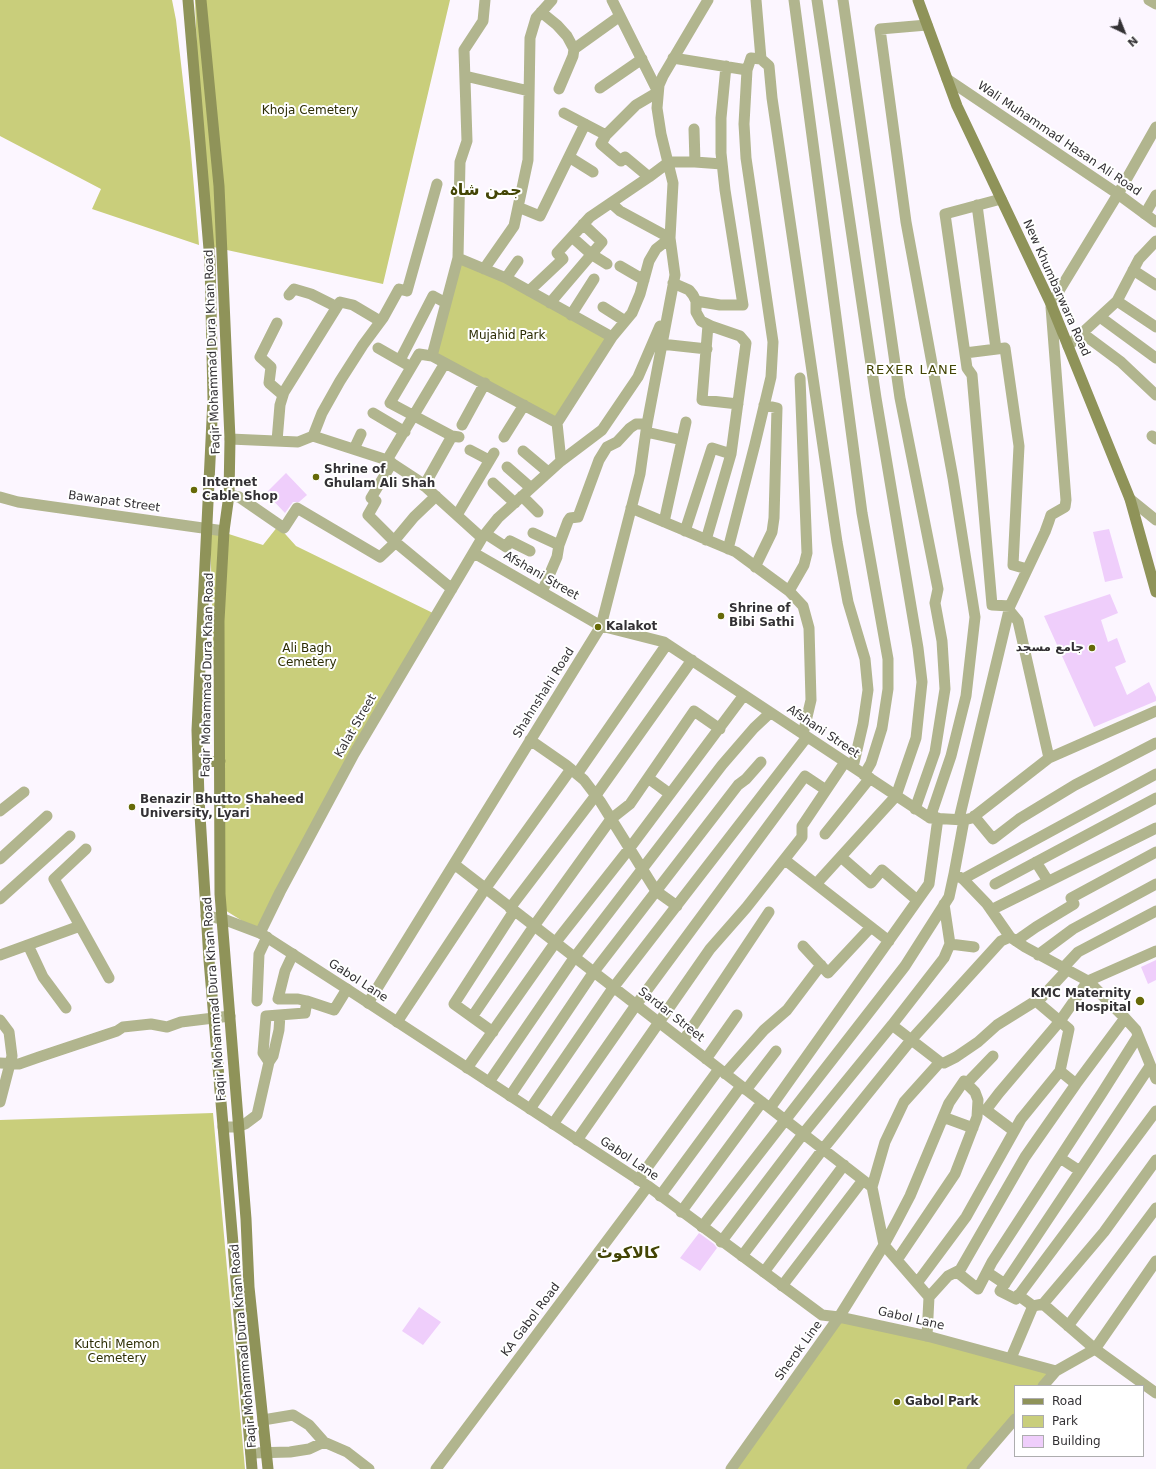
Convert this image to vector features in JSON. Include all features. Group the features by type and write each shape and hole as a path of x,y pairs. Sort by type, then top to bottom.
{"main road":[{"name":"Faqir Mohammad Dura Khan Road","path":"188,0 210,261 213,417 206,529 197,730 198,762 206,916 252,1469"},
{"name":"Faqir Mohammad Dura Khan Road","path":"201,0 219,186 230,439 229,496 224,531 219,621 220,894 246,1219 249,1287 268,1469"},
{"name":"New Khumbarwara Road","path":"918,0 957,106 1051,304 1130,499 1156,592"},
{"path":"198,762 220,761"}],"street":[{"path":"432,356 458,258 460,162 467,141 464,50 482,21 485,0"},
{"path":"484,269 514,226 528,160 530,38 536,18 552,0"},
{"path":"612,0 658,92"},
{"path":"668,307 675,275 670,238 673,183 660,129 657,108 658,92 662,76 708,0"},
{"path":"756,0 761,59"},
{"path":"794,0 862,513 888,659 888,689 882,728 867,776 825,834"},
{"path":"816,884 896,796 916,738 922,682 918,648 874,382 817,0"},
{"path":"843,0 900,398 938,589 936,604 942,641 945,689 935,752 916,809"},
{"path":"1149,0 1156,4"},
{"path":"541,12 557,25 567,36 574,49 573,56 559,89"},
{"path":"574,49 620,16"},
{"path":"682,1212 766,1105 889,941 929,884 934,818 964,703 975,617 952,478 906,222 880,29 927,24"},
{"path":"673,58 747,70"},
{"path":"577,1140 710,949 785,860 802,837 802,826 826,790 849,765 863,724 868,690 865,659 848,602 837,542 773,106 769,66 761,59 751,58 747,70 744,124 746,158 773,342 771,377 728,549"},
{"path":"600,88 642,59"},
{"path":"696,301 720,306 743,305 722,164 721,118 726,66"},
{"path":"465,76 529,91"},
{"name":"Wali Muhammad Hasan Ali Road","path":"947,79 1118,194 1156,222"},
{"path":"649,177 625,157 620,161 601,144 606,135 636,105 658,92"},
{"path":"564,113 606,135"},
{"path":"518,207 540,216 585,124"},
{"path":"702,1227 906,966 949,897 959,877 966,819 1010,608 1045,532 1048,521 1051,516 1065,507 1066,500 1051,304 1118,194 1156,127"},
{"path":"694,129 695,162"},
{"path":"569,157 593,172"},
{"path":"528,291 562,259 557,254 590,216 669,162 722,164"},
{"path":"313,436 322,413 340,381 380,322 399,289 407,291 437,184"},
{"path":"1145,214 1156,195"},
{"path":"1001,199 945,214 967,368 972,375 975,395 992,605 1010,608 1018,620 1049,758"},
{"path":"611,203 620,211 670,238"},
{"path":"977,205 996,349"},
{"path":"550,303 602,242 583,224"},
{"path":"572,237 591,254 607,264"},
{"path":"561,461 557,423 612,338 632,313 640,294 649,261 656,249 670,238"},
{"path":"1068,346 1117,300 1139,259 1156,242"},
{"path":"458,258 506,278 612,338"},
{"path":"506,278 518,261"},
{"path":"620,266 644,280"},
{"path":"1133,270 1156,285"},
{"path":"571,315 594,279"},
{"path":"673,284 690,290 696,301 696,312 701,321 708,325 740,336 746,343 731,454 706,540"},
{"path":"290,295 294,289 311,294 337,307"},
{"path":"400,360 433,296 446,303"},
{"path":"1117,300 1156,327"},
{"path":"277,441 280,405 283,395 340,302 353,305 380,322"},
{"path":"603,307 626,321"},
{"name":"Shahnshahi Road","path":"368,1003 601,626 640,474 646,428 668,307"},
{"name":"Kalat Street","path":"257,1001 259,954 264,935 280,892 354,754 484,536 498,518 548,472 602,430 638,376 668,307"},
{"path":"1100,317 1156,358"},
{"path":"277,323 260,357 271,367 269,383 283,395"},
{"path":"708,325 702,400 738,404"},
{"path":"1082,333 1121,362 1156,394"},
{"path":"662,344 707,349"},
{"path":"378,348 412,367"},
{"path":"965,353 1005,348 1018,446 1013,565 1027,569"},
{"path":"424,486 455,436 390,403 419,354 432,356 446,363 557,423"},
{"path":"446,363 405,432 371,498 376,501 368,515 395,541 452,589"},
{"path":"789,591 804,565 807,553 800,378"},
{"path":"462,425 485,383"},
{"path":"504,437 524,405"},
{"path":"755,567 772,532 774,518 777,408 764,405"},
{"path":"373,413 405,432"},
{"path":"664,522 686,422"},
{"path":"542,592 568,521 570,518 578,517 599,460 607,447 617,442 630,428 636,424 682,440"},
{"path":"354,449 361,434"},
{"path":"230,439 298,442 313,436 390,462 424,486 456,515 484,536 506,547 510,541 530,551"},
{"path":"685,531 712,448 731,454"},
{"path":"456,515 492,456 470,450"},
{"path":"523,451 548,472"},
{"path":"507,467 531,488"},
{"path":"493,483 538,512"},
{"path":"229,496 239,497 284,528 297,508 380,557 414,517 436,496"},
{"name":"Bawapat Street","path":"0,497 18,502 224,531"},
{"path":"1130,499 1156,520"},
{"path":"530,1109 613,988 677,906 805,736 811,700 809,628 803,606 789,591 736,552 631,508"},
{"path":"533,533 559,545"},
{"name":"Afshani Street","path":"474,553 601,626 664,642 896,796 916,809 934,818"},
{"path":"397,1022 485,888 574,771 667,644"},
{"path":"493,1032 454,1004 512,909 596,795 692,660"},
{"path":"468,1068 555,943 629,849 744,695"},
{"path":"472,1017 534,926 611,819 630,804 694,711 720,729"},
{"path":"966,819 1049,758 1156,711"},
{"path":"489,1082 574,958 643,870 722,765 754,728 770,713"},
{"path":"530,740 574,771 584,780 596,795 656,891 677,906"},
{"path":"934,818 966,819 993,839 1019,819 1074,785 1156,743"},
{"path":"510,1096 593,973 738,784 746,780 761,762"},
{"path":"959,877 1156,774"},
{"path":"553,1124 636,1005 805,776 826,790"},
{"path":"648,778 670,794"},
{"path":"0,811 24,792"},
{"path":"995,884 1156,798"},
{"path":"0,859 47,816"},
{"path":"990,910 1156,828"},
{"path":"0,899 70,836"},
{"path":"86,849 54,879 109,978"},
{"path":"742,1256 823,1149 911,1040 1001,941 1013,939 1036,927 1074,904 1071,898 1156,852"},
{"path":"841,857 871,883 882,870 917,900"},
{"path":"785,860 889,941"},
{"path":"1036,862 1048,881"},
{"name":"Sardar Street","path":"454,864 593,973 872,1187"},
{"path":"959,877 990,910 1013,939 1088,981 1125,1018 1136,1030 1156,1079"},
{"path":"1038,954 1073,929 1156,884"},
{"path":"722,1242 803,1134 892,1025 944,958 950,944 944,904"},
{"path":"892,1025 940,1062 944,1063 956,1057 978,1042 997,1025 1036,1001 1042,996 1078,952 1156,911"},
{"path":"683,1041 769,912"},
{"name":"Gabol Lane","path":"206,916 223,919 264,935 348,989 648,1186 822,1315 839,1317 928,1336 1056,1371"},
{"path":"0,955 80,926"},
{"path":"804,946 828,973 871,927"},
{"path":"950,944 974,947"},
{"path":"28,945 43,977 66,1008"},
{"path":"1014,1131 986,1110 999,1093 1060,1021 1088,981 1156,952"},
{"path":"293,954 285,971 278,999 298,999 334,1010 348,989"},
{"path":"638,1180 722,1071 787,1010 821,965"},
{"path":"223,1127 238,1127 246,1124 257,1115 268,1062 263,1052 266,1016 305,1013 307,1001"},
{"path":"917,1284 966,1217 1021,1119 1060,1071 1069,1029 1036,1001"},
{"path":"706,1059 737,1014"},
{"path":"5,1064 19,1064 117,1031 123,1027 151,1024 171,1026 181,1022 230,1016"},
{"path":"928,1336 929,1297 948,1276 960,1270 1025,1157 1076,1084 1125,1018"},
{"path":"0,1020 9,1032 12,1056 5,1064 0,1102"},
{"path":"957,1272 978,1289 992,1262 1138,1036"},
{"path":"660,1196 744,1088 776,1051"},
{"path":"897,1260 955,1174 978,1118 978,1100 976,1092 967,1083 993,1056"},
{"path":"929,1297 884,1245 872,1187 885,1142 904,1102 940,1062"},
{"path":"1150,1066 1000,1291 1016,1299 1156,1112"},
{"path":"1060,1071 1076,1084"},
{"name":"Sherok Line","path":"731,1469 839,1317 884,1245 910,1196 948,1103 964,1080 967,1083"},
{"path":"943,1117 973,1128"},
{"path":"1060,1158 1080,1171"},
{"path":"1011,1358 1038,1305 1104,1232 1156,1160"},
{"path":"764,1272 844,1165"},
{"path":"782,1286 863,1180"},
{"name":"KA Gabol Road","path":"436,1469 648,1186"},
{"path":"1068,1326 1156,1208"},
{"path":"1044,1385 1056,1371 1095,1349 1156,1261"},
{"path":"987,1272 1005,1284"},
{"path":"1018,1295 1038,1305 1068,1326 1095,1349 1156,1393"},
{"path":"263,1420 293,1415 308,1426 324,1442 347,1452 369,1469"},
{"path":"973,1469 1014,1420"},
{"path":"251,1453 290,1452 309,1449 324,1442"}],"green space":[{"path":"0,0 172,0 176,20 190,142 199,245 92,209 101,189 0,136"},
{"name":"Khoja Cemetery","path":"195,0 450,0 383,284 204,245"},
{"name":"Mujahid Park","path":"458,258 612,337 557,423 432,356"},
{"name":"Ali Bagh Cemetery","path":"278,526 296,546 437,615 260,932 220,907 210,528 263,545"},
{"name":"Kutchi Memon Cemetery","path":"213,1113 245,1469 0,1469 0,1120"},
{"name":"Gabol Park","path":"839,1317 1056,1371 1044,1385 1014,1385 1014,1420 972,1469 731,1469"}],"building":[{"path":"286,473 307,495 299,502 293,502 285,513 266,493"},
{"path":"1109,529 1123,578 1105,582 1093,532"},
{"path":"1110,594 1118,613 1101,620 1108,642 1117,638 1126,662 1115,667 1127,695 1149,682 1156,697 1156,701 1094,727 1044,616"},
{"path":"1156,960 1156,980 1148,984 1141,967"},
{"path":"699,1233 717,1248 700,1271 680,1258"},
{"path":"419,1307 441,1322 423,1345 402,1331"}],"place":[{"name":"Shrine of Ghulam Ali Shah","path":"316,477"},
{"name":"Internet Cable Shop","path":"194,490"},
{"name":"Shrine of Bibi Sathi","path":"721,616"},
{"name":"Kalakot","path":"598,627"},
{"name":"جامع مسجد","path":"1092,648"},
{"name":"Benazir Bhutto Shaheed University, Lyari","path":"132,807"},
{"name":"KMC Maternity Hospital","path":"1140,1001"},
{"name":"Gabol Park","path":"897,1402"}],"district":[{"name":"جمن شاہ","path":"486,191"},
{"name":"REXER LANE","path":"912,371"},
{"name":"کالاکوٹ","path":"628,1254"}]}
